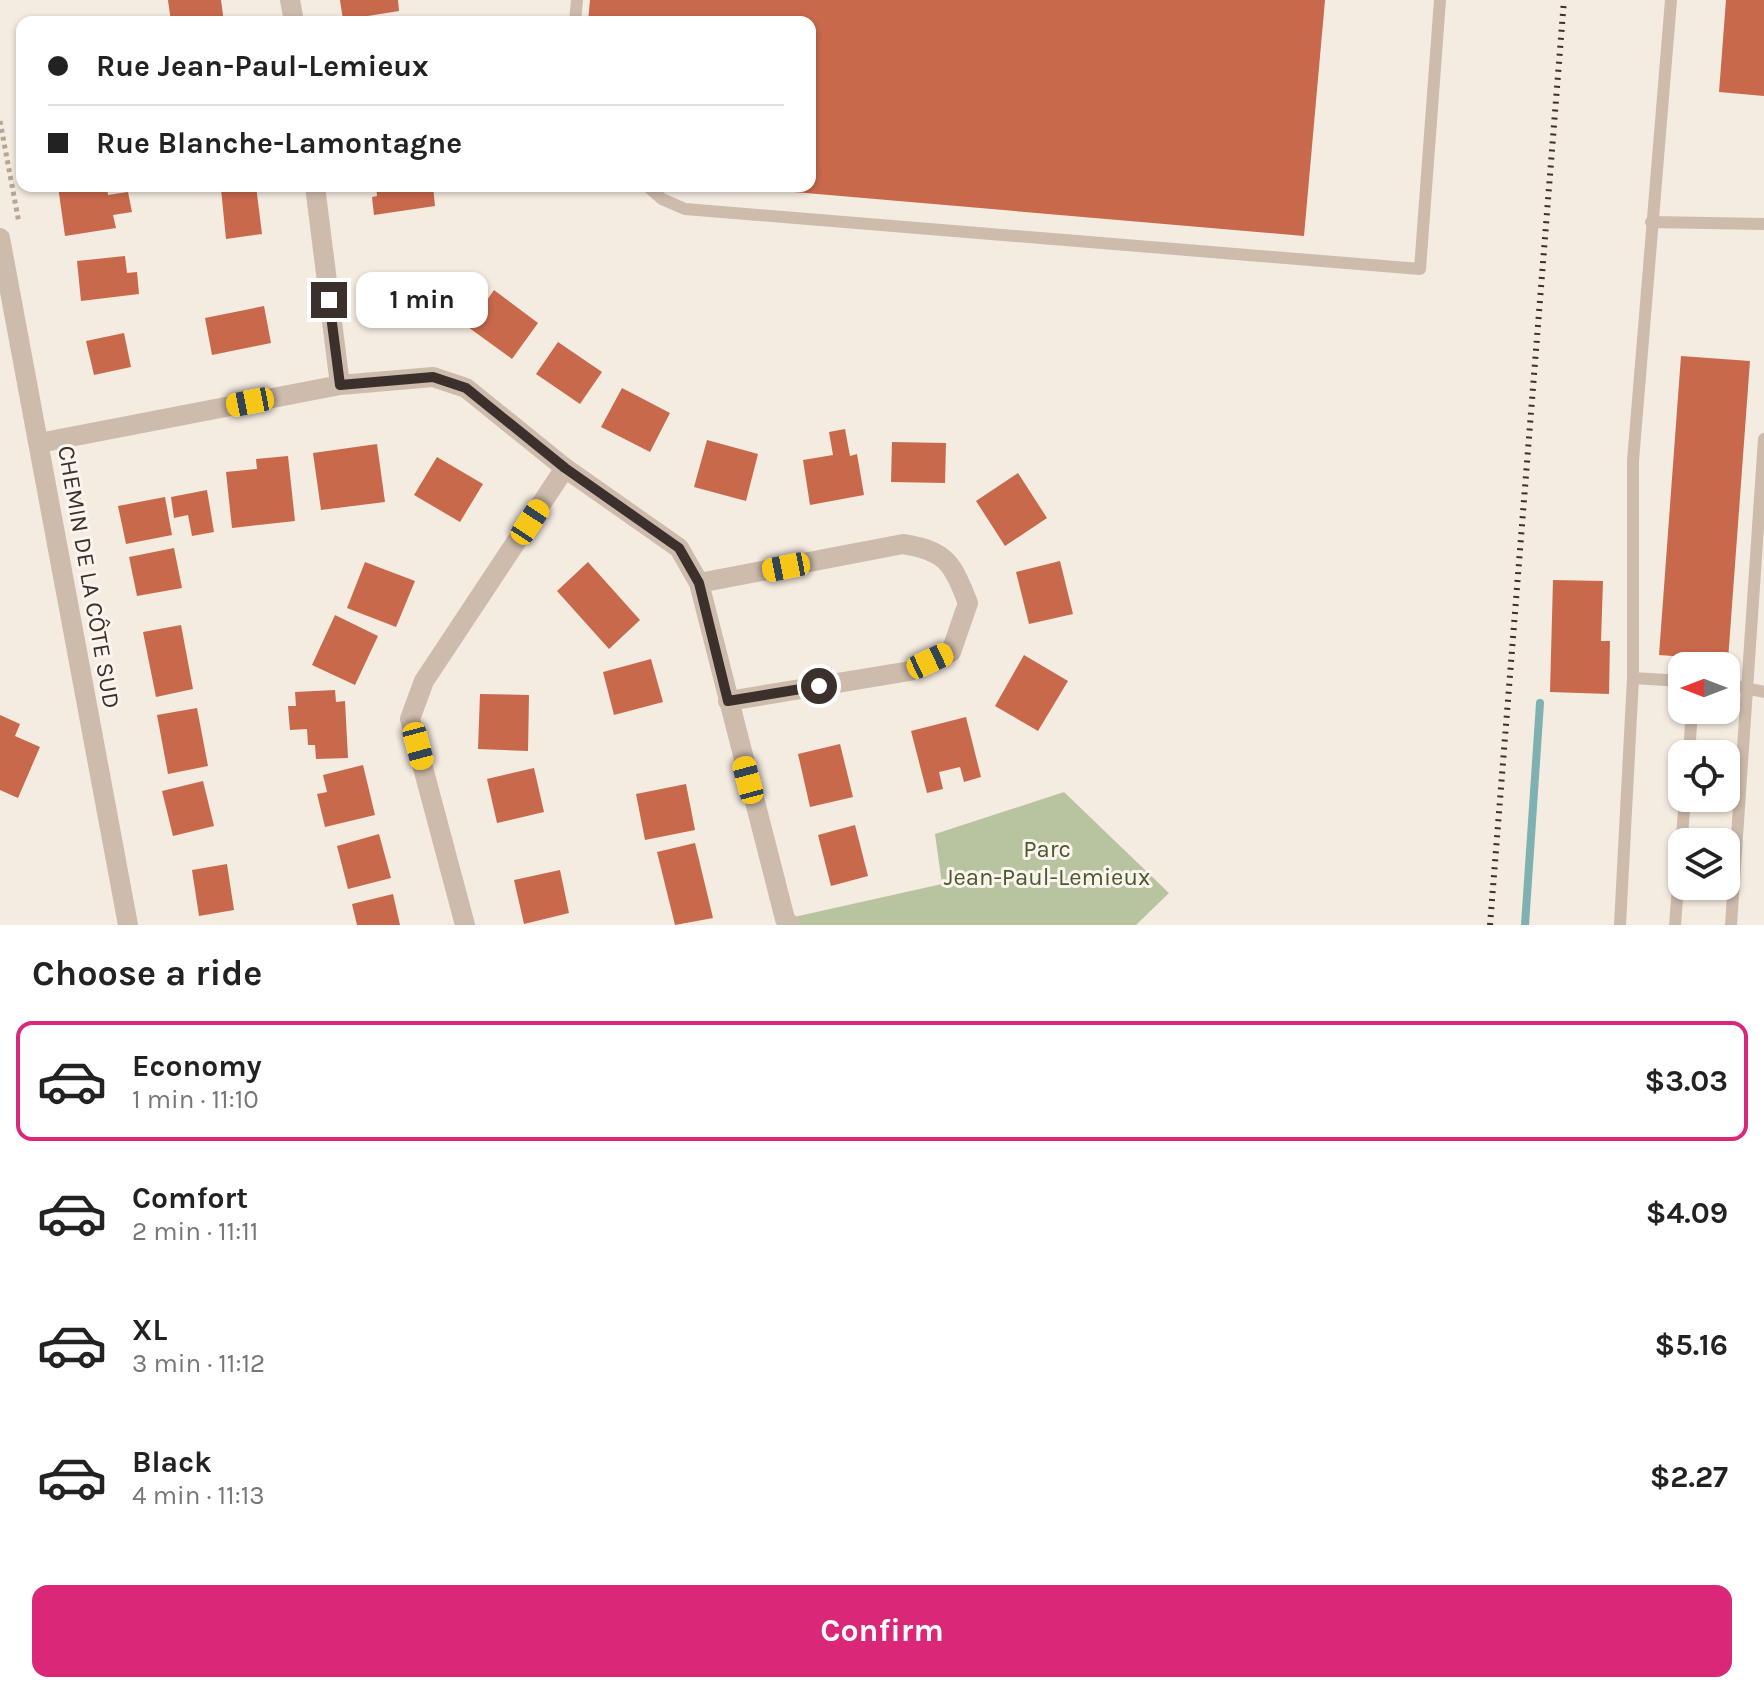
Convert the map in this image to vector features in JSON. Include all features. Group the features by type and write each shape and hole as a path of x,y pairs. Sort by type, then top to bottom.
{"street":[{"path":"316,192 340,385"},
{"name":"CHEMIN DE LA CÔTE SUD","path":"0,238 128,925"},
{"path":"39,443 340,385 433,377 466,388 565,468 679,548 699,583 785,919 790,925"},
{"path":"465,925 410,719 424,681 565,468"},
{"path":"699,583 903,544 932,549 953,566 968,603 951,652 910,671 728,701"}],"lane":[{"path":"655,192 672,205 703,211 1420,269 1440,0"},
{"path":"1620,925 1633,678 1633,461 1671,0"},
{"path":"1651,222 1764,224"},
{"path":"1731,925 1764,439"},
{"path":"1633,678 1668,680"},
{"path":"1740,687 1764,692"},
{"path":"1675,925 1684,812"}],"green space":[{"name":"Parc Jean-Paul-Lemieux","path":"1064,792 1169,893 1136,925 790,925 785,919 942,884 935,834"}],"building":[{"path":"168,0 221,0 223,16 170,16"},
{"path":"340,0 398,0 399,11 342,16"},
{"path":"590,0 1325,0 1304,236 794,192 816,192 816,16 589,16"},
{"path":"1726,0 1764,0 1764,96 1719,92"},
{"path":"59,192 108,192 108,195 128,192 132,212 113,215 116,228 65,236"},
{"path":"221,192 257,192 262,234 226,239"},
{"path":"377,192 434,192 435,206 374,215 372,197 377,196"},
{"path":"125,256 127,273 137,272 139,294 81,301 77,261"},
{"path":"440,275 440,319 388,320 387,276"},
{"path":"494,290 538,323 512,359 468,327"},
{"path":"264,306 271,343 212,355 205,318"},
{"path":"124,333 131,367 94,375 86,341"},
{"path":"558,342 602,372 580,404 536,374"},
{"path":"1681,356 1750,361 1729,652 1668,652 1668,656 1659,655"},
{"path":"622,388 670,413 650,452 601,427"},
{"path":"845,429 850,456 857,454 864,495 810,505 803,460 833,455 829,432"},
{"path":"707,440 758,454 746,501 694,487"},
{"path":"892,442 946,443 945,483 891,482"},
{"path":"377,444 385,502 321,510 313,453"},
{"path":"288,456 295,521 232,528 226,472 257,469 256,459"},
{"path":"437,457 483,484 460,522 414,495"},
{"path":"1018,473 1047,518 1005,546 976,501"},
{"path":"207,490 214,532 192,536 188,515 174,518 171,497"},
{"path":"165,497 172,535 126,544 118,506"},
{"path":"174,548 182,588 137,596 129,557"},
{"path":"1060,561 1073,614 1029,624 1016,572"},
{"path":"365,562 415,581 396,627 347,608"},
{"path":"588,562 640,620 609,649 557,591"},
{"path":"1553,580 1603,581 1601,641 1610,641 1609,694 1550,692"},
{"path":"335,615 378,636 355,685 312,665"},
{"path":"181,625 193,689 156,697 143,632"},
{"path":"1024,655 1068,681 1038,731 995,706"},
{"path":"651,659 663,702 614,715 603,672"},
{"path":"335,690 336,702 345,701 348,758 316,759 315,745 308,745 307,729 290,730 288,706 296,706 295,692"},
{"path":"480,694 529,695 528,751 478,749"},
{"path":"197,708 208,766 168,774 157,715"},
{"path":"0,715 20,724 15,736 40,747 18,798 0,790"},
{"path":"966,717 981,777 964,782 960,767 939,772 943,789 927,793 911,731"},
{"path":"840,744 853,797 810,807 798,754"},
{"path":"363,765 375,815 325,827 317,794 327,792 323,775"},
{"path":"534,768 544,812 497,823 487,779"},
{"path":"203,781 214,826 173,836 162,791"},
{"path":"686,784 695,830 645,840 636,794"},
{"path":"855,825 868,876 831,886 818,835"},
{"path":"379,834 391,878 348,889 337,846"},
{"path":"695,843 713,918 675,925 657,852"},
{"path":"227,864 234,910 199,916 192,870"},
{"path":"560,870 569,913 524,924 514,880"},
{"path":"393,894 400,925 357,925 352,904"}],"waterway":[{"path":"1525,925 1540,703"}],"railway":[{"path":"1490,925 1564,0"}],"route":[{"path":"329,300 340,385 433,377 466,388 565,468 679,548 699,583 728,701 819,686"}]}
